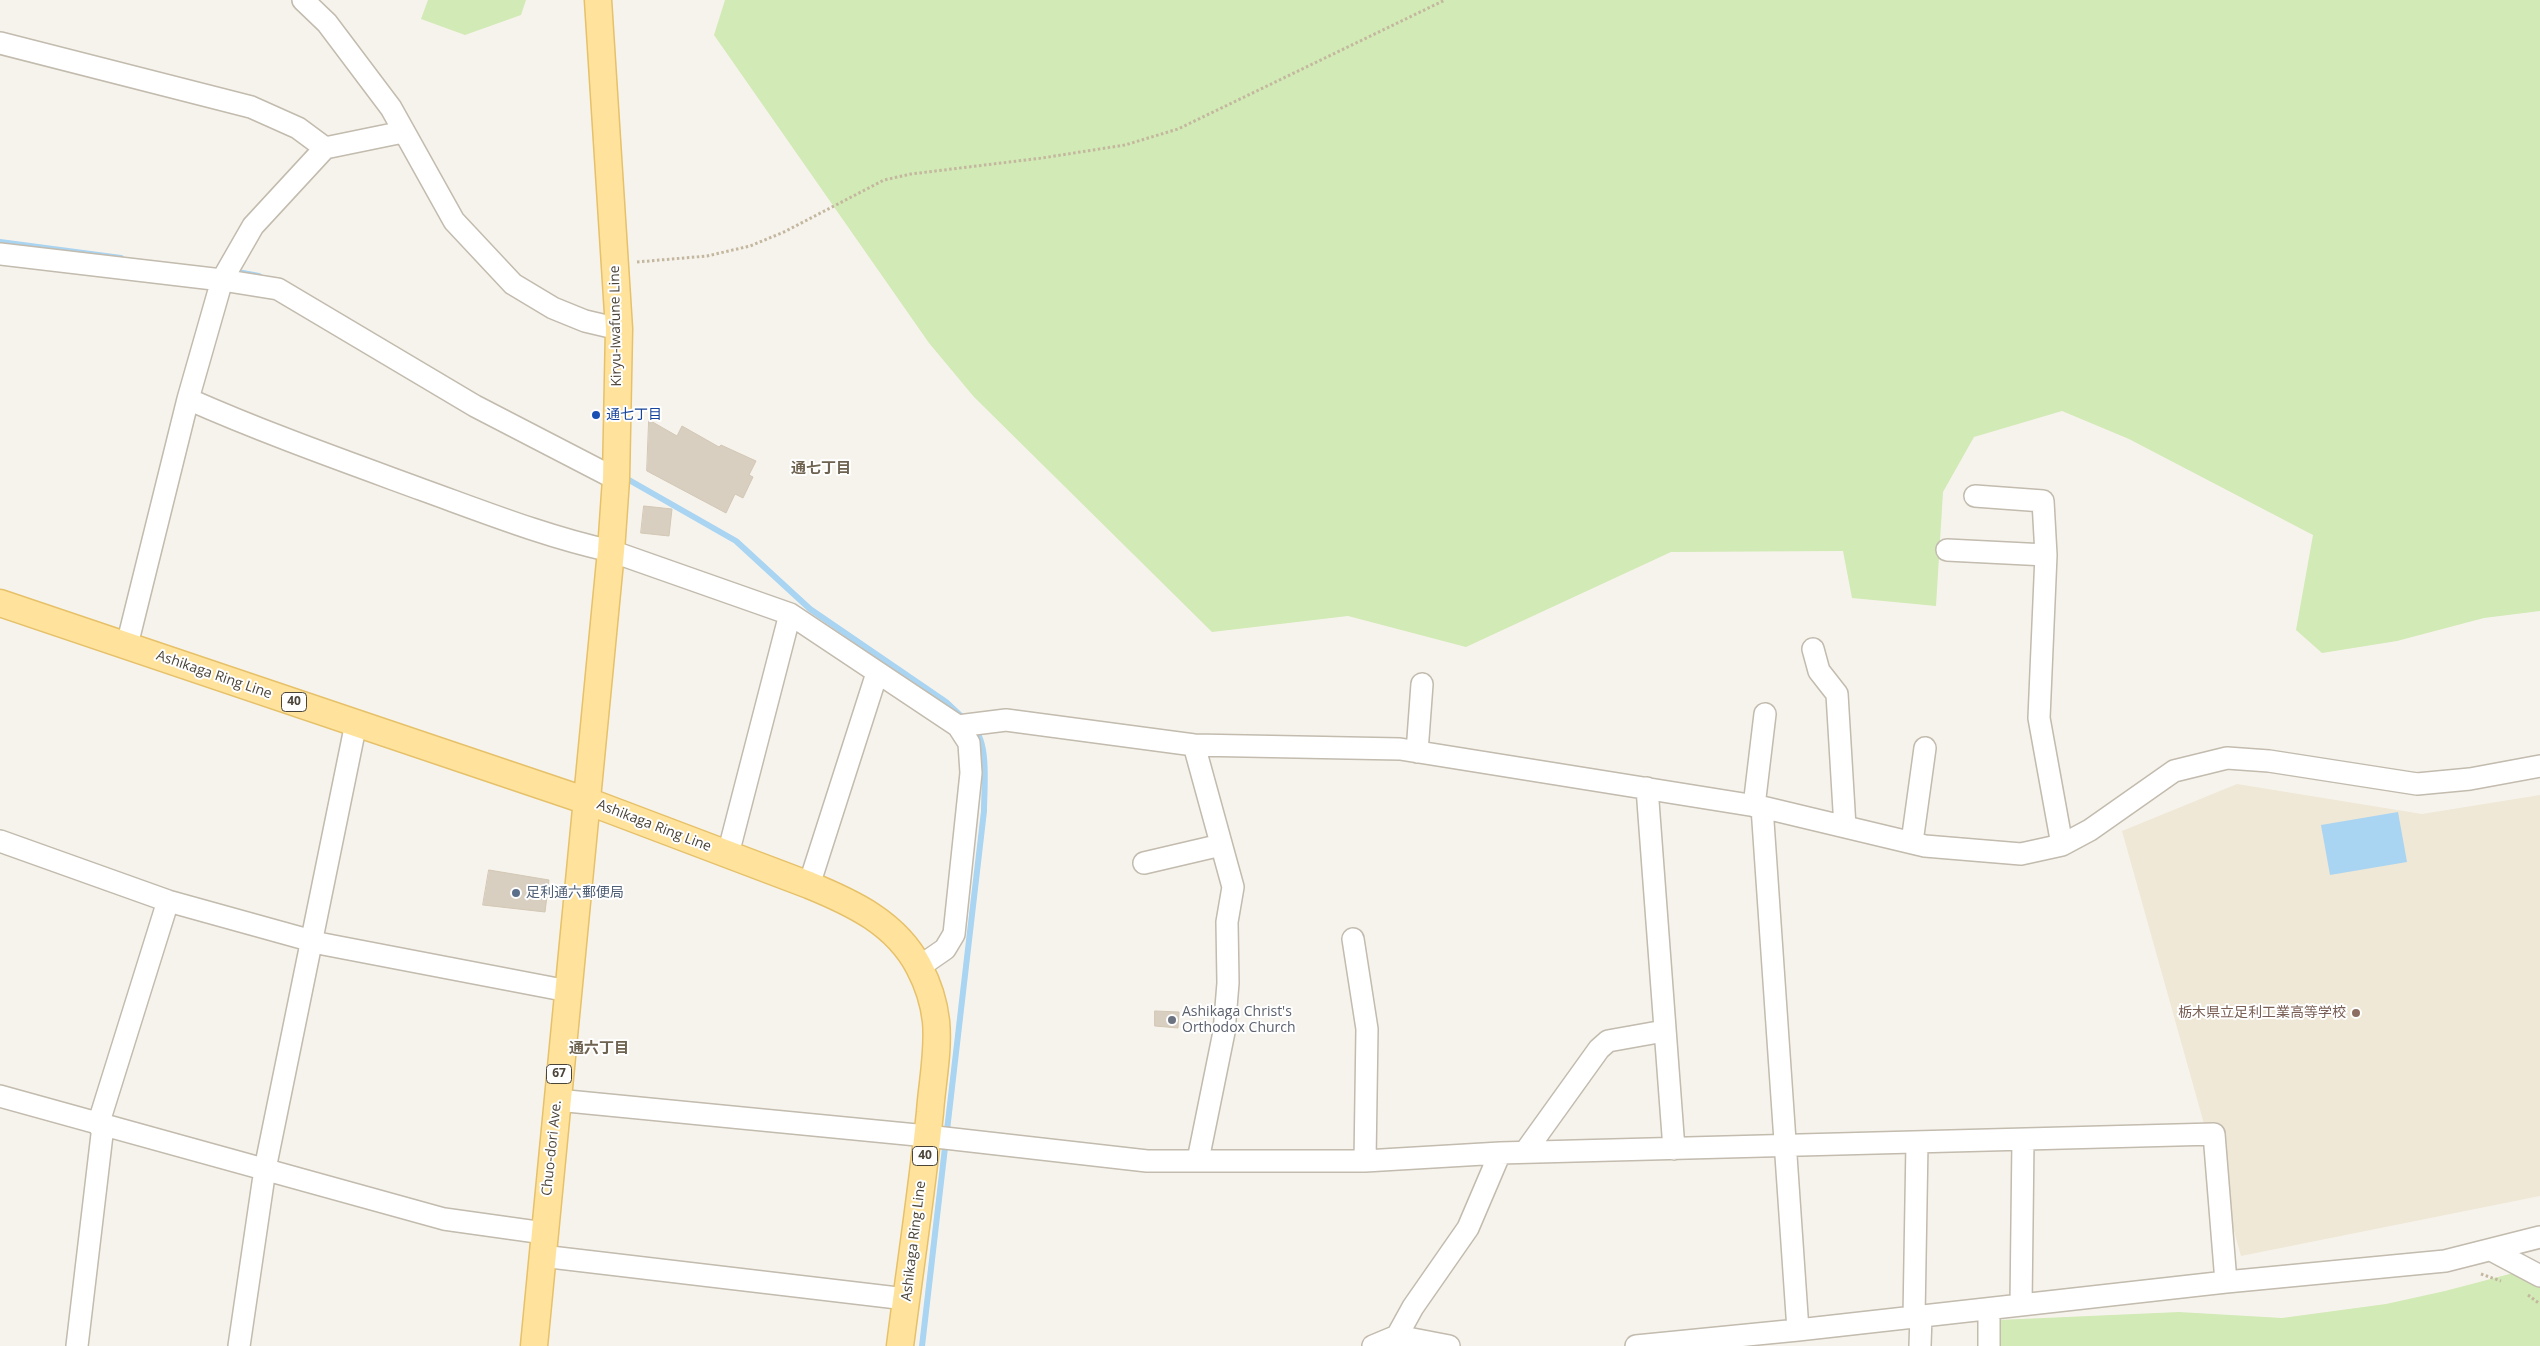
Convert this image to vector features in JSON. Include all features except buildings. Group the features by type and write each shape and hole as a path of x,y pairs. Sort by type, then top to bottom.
{"main road":[{"name":"Kiryu-Iwafune Line","path":"587,801 616,479 619,329 598,0"},
{"name":"Ashikaga Ring Line","path":"0,603 587,801 809,885 845,900 883,924 899,939 919,967 933,1005 937,1038 927,1136 900,1346"},
{"name":"Chuo-dori Ave.","path":"534,1346 587,801"}],"street":[{"path":"303,0 327,23 392,108 403,132 454,221 513,284 553,308 585,321 619,329"},
{"path":"0,44 251,107 298,128 325,148"},
{"path":"127,646 188,399 222,280 253,226 325,148 403,132"},
{"path":"0,254 222,280 278,289 295,297 475,406 616,479"},
{"path":"188,399 265,433 453,501 580,544 611,551 790,614 958,726 969,743 972,773 954,934 945,949 919,967"},
{"path":"1975,496 2043,501 2046,555 2039,718 2062,845"},
{"path":"1947,550 2046,555"},
{"path":"728,854 790,614"},
{"path":"1813,649 1819,671 1836,694 1846,827"},
{"path":"809,885 878,673"},
{"path":"1418,752 1422,684"},
{"path":"1765,714 1758,807 1802,1335"},
{"path":"958,726 1006,720 1037,722 1194,745 1400,749 1758,807 1912,842 1974,851 2021,854 2062,845 2090,830 2174,772 2227,758 2269,761 2416,784 2470,779 2540,766"},
{"path":"239,1346 265,1169 356,723"},
{"path":"1194,745 1232,887 1227,922 1228,983 1224,1032 1198,1160"},
{"path":"1912,842 1925,748"},
{"path":"1647,788 1674,1149"},
{"path":"0,841 168,902 310,941 568,991"},
{"path":"1144,863 1221,845"},
{"path":"78,1346 101,1125 168,902"},
{"path":"1353,939 1367,1029 1365,1161"},
{"path":"1525,1152 1599,1049 1608,1041 1664,1031"},
{"path":"0,1096 543,1245 906,1299"},
{"path":"557,1100 927,1136 1147,1161 1365,1161 1525,1152 2214,1134 2226,1282"},
{"path":"2021,1305 2023,1140"},
{"path":"1917,1143 1918,1317 1920,1346"},
{"path":"1397,1336 1412,1307 1468,1228 1500,1153"},
{"path":"1636,1346 1802,1335 1918,1317 2021,1305 2226,1282 2445,1261 2540,1238"},
{"path":"2491,1250 2540,1276"},
{"path":"1989,1309 1989,1346"},
{"path":"1373,1346 1397,1336 1449,1346"}],"path":[{"path":"615,264 707,256 750,246 784,232 875,185 893,178 1125,145 1178,129 1445,0"},
{"path":"2445,1261 2508,1284"},
{"path":"2524,1292 2540,1304"}],"shaded area":[{"name":"栃木県立足利工業高等学校","path":"2237,784 2422,814 2540,795 2540,1196 2241,1256 2122,831"}],"green space":[{"path":"428,0 526,0 521,15 465,35 421,19"},
{"path":"725,0 2540,0 2540,611 2484,618 2397,641 2322,653 2296,630 2313,535 2129,439 2062,411 1974,437 1943,492 1936,606 1852,598 1843,551 1671,552 1466,647 1348,616 1212,632 974,397 929,343 714,35"},
{"path":"2540,1266 2540,1346 1999,1346 1999,1320 2179,1312 2282,1318 2386,1304 2445,1291"}],"water":[{"path":"2398,812 2407,862 2330,875 2321,825"}],"waterway":[{"path":"0,242 121,258"},
{"path":"232,271 259,276"},
{"path":"622,476 736,541 810,609 946,702 963,718"},
{"path":"922,1346 984,811 984,756 979,736 974,729"}],"place":[{"name":"通七丁目","path":"596,415"},
{"name":"足利通六郵便局","path":"516,893"},
{"name":"栃木県立足利工業高等学校","path":"2356,1013"},
{"name":"Ashikaga Christ's Orthodox Church","path":"1172,1020"}],"district":[{"name":"通七丁目","path":"821,469"},
{"name":"通六丁目","path":"599,1049"}]}
